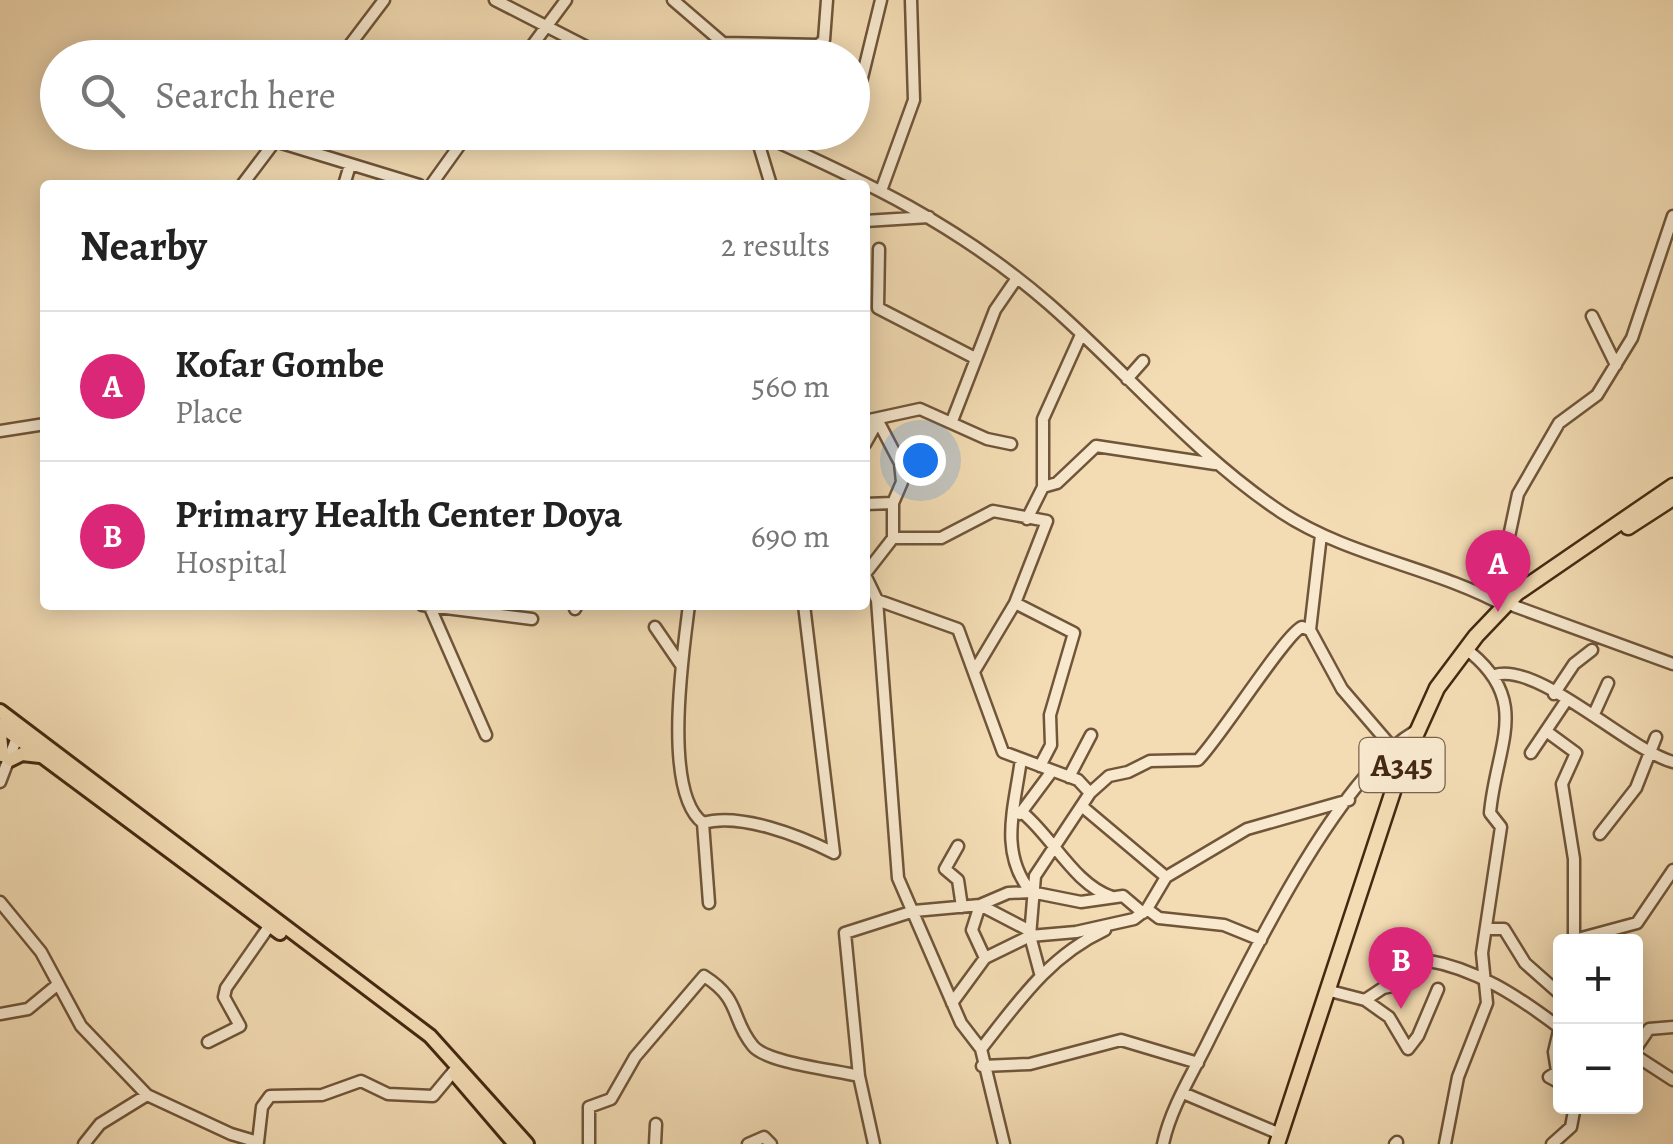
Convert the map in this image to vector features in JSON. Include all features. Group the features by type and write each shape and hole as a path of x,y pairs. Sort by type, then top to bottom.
{"highway":[{"name":"A345","path":"1280,1141 1414,732 1448,672 1507,605 1555,564 1673,486"},
{"name":"A345","path":"1280,1141 1418,740 1470,653 1507,605 1673,498"}],"main road":[{"path":"0,711 11,730 41,756 379,1005 453,1072 515,1144"},
{"path":"11,730 4,758 22,754 41,756"},
{"path":"11,730 430,1036 526,1144"}],"street":[{"path":"354,40 384,0"},
{"path":"496,0 573,40"},
{"path":"536,40 566,0"},
{"path":"824,40 827,0"},
{"path":"870,45 881,0"},
{"path":"882,188 914,100 911,0"},
{"path":"680,2 719,40"},
{"path":"246,180 269,150"},
{"path":"312,150 402,180"},
{"path":"435,180 456,150"},
{"path":"760,150 769,180"},
{"path":"794,150 864,180"},
{"path":"346,180 350,165"},
{"path":"870,183 930,217 1017,278 1218,464 1321,536 1673,664"},
{"path":"1507,605 1507,546 1513,511 1526,477 1559,424 1596,395 1616,365 1649,292 1673,216"},
{"path":"870,221 930,217"},
{"path":"879,249 878,308 975,358"},
{"path":"952,420 996,310 1017,278"},
{"path":"1592,316 1616,365"},
{"path":"1027,519 1044,487 1043,419 1080,337"},
{"path":"1127,379 1143,361"},
{"path":"870,421 908,409 952,420 987,439 1012,444"},
{"path":"870,435 878,421"},
{"path":"870,568 893,538 893,503 902,482 900,463 878,421"},
{"path":"0,432 40,425"},
{"path":"1044,487 1057,484 1096,446 1218,464"},
{"path":"870,504 893,503"},
{"path":"893,538 954,534 993,511 1048,522 1024,570 1015,604 975,670"},
{"path":"1321,536 1310,630 1342,689 1391,746"},
{"path":"870,585 878,600 898,878 960,1023 981,1048 982,1066 1004,1144"},
{"path":"878,600 915,617 955,627 975,670 1003,752 1069,777 1090,793"},
{"path":"1015,604 1074,633 1050,716 1051,746 1040,766"},
{"path":"428,610 474,698 486,736"},
{"path":"459,610 532,619"},
{"path":"688,610 682,665 680,766 690,810 703,823 709,902"},
{"path":"703,823 727,818 790,831 834,852 805,610"},
{"path":"655,626 682,665"},
{"path":"1040,973 1030,934 1035,874 1084,808 1090,793 1109,776 1128,772 1150,760 1198,760 1244,705 1289,634 1302,627 1310,630"},
{"path":"1554,694 1574,664 1592,650"},
{"path":"1446,1144 1458,1077 1484,1016 1488,988 1482,977 1486,929 1501,827 1490,814 1507,701 1495,676 1470,653"},
{"path":"1495,676 1509,672 1594,714 1650,756 1673,762"},
{"path":"1594,714 1608,683"},
{"path":"1531,753 1566,701"},
{"path":"1546,730 1576,753 1562,784 1574,859 1574,934"},
{"path":"1163,1144 1183,1092 1306,860 1391,746 1414,732"},
{"path":"1069,777 1091,736"},
{"path":"1600,834 1629,799 1656,737"},
{"path":"0,782 4,758"},
{"path":"1021,759 1011,861 1031,892"},
{"path":"1018,815 1052,771"},
{"path":"981,1048 1040,973 1076,944 1145,911 1166,876 1252,827 1350,800"},
{"path":"1084,808 1166,876"},
{"path":"1018,815 1056,843 1087,884 1123,895 1159,918 1224,925 1262,940"},
{"path":"958,846 946,868 958,880 962,907"},
{"path":"1598,934 1636,923 1673,870"},
{"path":"874,1144 860,1076 844,932 914,911 980,906 1008,893 1031,892 1081,902 1123,895"},
{"path":"0,902 40,952 81,1026 148,1095 257,1143 262,1107 270,1096 322,1095 361,1082 388,1094 433,1096 453,1072"},
{"path":"980,906 1030,934"},
{"path":"980,906 972,930 985,958"},
{"path":"952,1002 985,958 1030,934 1120,924"},
{"path":"208,1042 240,1026 224,997 226,988 270,925"},
{"path":"1486,929 1504,929 1525,962 1553,988"},
{"path":"1365,1000 1383,988 1408,983 1424,960 1482,977 1554,1024"},
{"path":"589,1144 589,1107 610,1099 635,1057 704,976 727,990 753,1046 778,1060 860,1076"},
{"path":"0,1014 28,1008 58,985"},
{"path":"1334,992 1365,1000 1389,1017 1404,1047 1411,1048 1438,989"},
{"path":"1643,1040 1650,1028 1673,1027"},
{"path":"982,1066 1030,1064 1122,1040 1198,1063"},
{"path":"1643,1057 1673,1080"},
{"path":"1183,1092 1280,1141"},
{"path":"84,1144 100,1124 148,1095"},
{"path":"1552,1144 1571,1127 1573,1114"},
{"path":"655,1144 656,1124"},
{"path":"748,1144 764,1136 771,1144"}],"place":[{"name":"Kofar Gombe","path":"1498,612"},
{"name":"Primary Health Center Doya","path":"1401,1009"}]}
